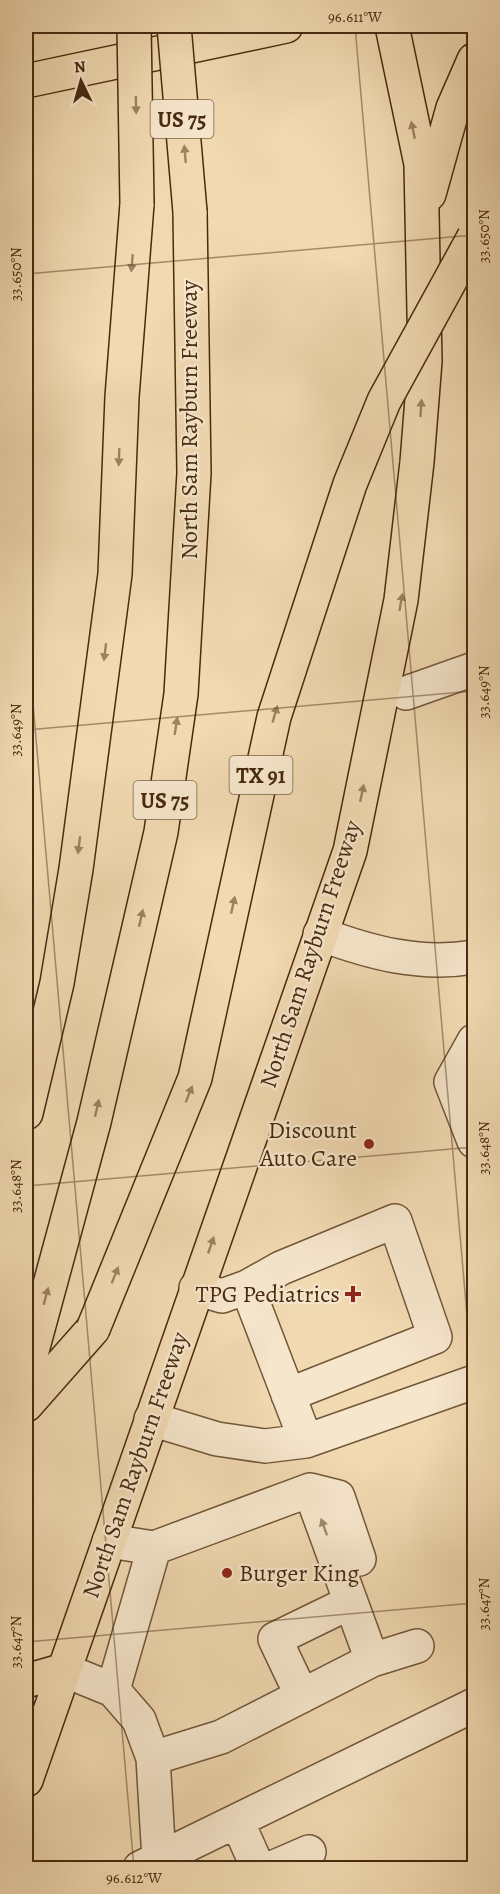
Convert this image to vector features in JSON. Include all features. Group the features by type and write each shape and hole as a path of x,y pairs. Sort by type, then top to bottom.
{"main road":[{"name":"US 75","path":"26,1113 57,983 76,869 115,574 122,397 137,204 134,26"},
{"name":"North Sam Rayburn Freeway","path":"26,1373 94,1122 155,855 181,694 194,473 190,212 174,26"},
{"path":"26,81 286,26"},
{"name":"North Sam Rayburn Freeway","path":"26,1780 350,851 401,600 417,462 425,361 421,164 392,26"},
{"path":"422,219 453,108 474,60"},
{"name":"TX 91","path":"26,1405 93,1329 195,1078 274,717 350,484 384,401 474,237"},
{"path":"26,1681 64,1670"}],"street":[{"path":"406,693 474,669"},
{"path":"320,934 368,952 415,960 454,961 474,957"},
{"path":"474,1041 451,1082 474,1141"},
{"path":"196,1288 222,1296 247,1287 281,1268 395,1221 435,1337 288,1395"},
{"path":"247,1287 306,1442"},
{"path":"151,1419 218,1439 265,1446 306,1442 474,1382"},
{"path":"109,1541 154,1548 310,1490 338,1497 394,1653"},
{"path":"310,1490 351,1602 394,1653"},
{"path":"113,1689 154,1548"},
{"path":"302,1696 275,1639 351,1602"},
{"path":"153,1758 221,1737 394,1653"},
{"path":"64,1670 113,1689 139,1720 153,1758 149,1864 474,1705"},
{"path":"237,1821 258,1869"},
{"path":"272,1869 309,1852"}],"place":[{"name":"Discount Auto Care","path":"369,1144"},
{"name":"TPG Pediatrics","path":"353,1294"},
{"name":"Burger King","path":"227,1573"}]}
